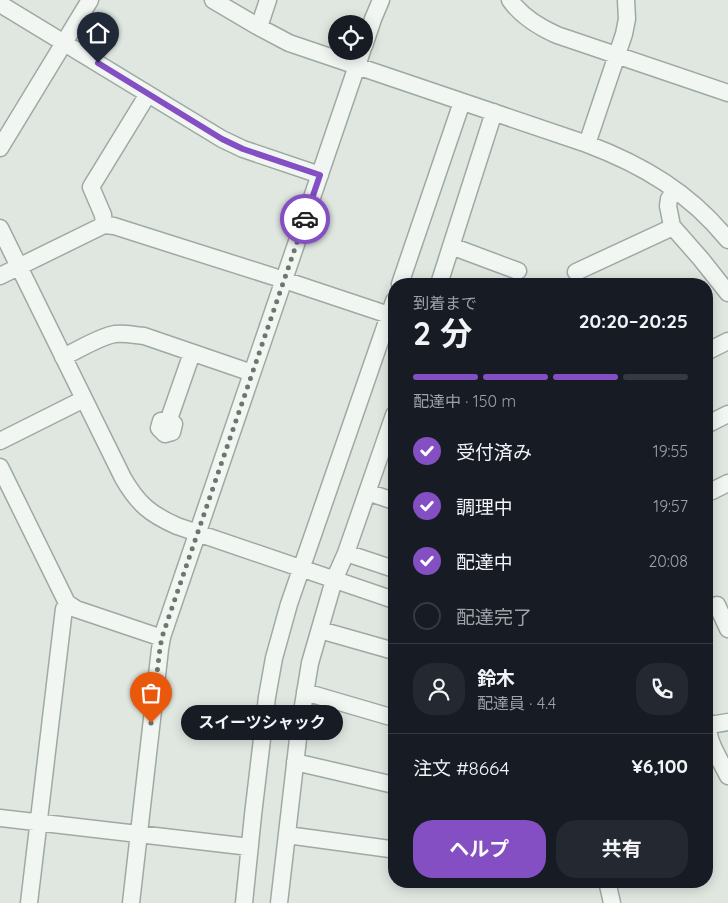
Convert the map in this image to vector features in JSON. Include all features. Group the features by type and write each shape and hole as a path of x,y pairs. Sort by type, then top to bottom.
{"street":[{"path":"0,148 6,125 64,42 90,0"},
{"path":"213,0 258,27 290,43 328,52"},
{"path":"258,27 268,0"},
{"path":"373,19 381,0"},
{"path":"510,0 540,28 728,93"},
{"path":"587,144 624,34 626,0"},
{"path":"0,4 229,142 243,149 320,175"},
{"path":"130,903 162,638 359,60"},
{"path":"361,60 462,102 587,144 632,162 675,190 696,207 728,240"},
{"path":"104,224 103,216 91,187 148,94"},
{"path":"402,278 462,102"},
{"path":"441,278 494,112"},
{"path":"675,190 669,199 668,206 672,226 707,278"},
{"path":"0,276 104,224 284,280 388,307"},
{"path":"576,272 673,227"},
{"path":"0,228 122,478 139,503 163,520 388,598"},
{"path":"451,246 518,271"},
{"path":"713,283 728,293"},
{"path":"244,903 267,697 274,658 289,604 388,317"},
{"path":"63,357 103,338 115,334 130,334 144,336 252,373"},
{"path":"713,348 728,341"},
{"path":"169,419 192,353"},
{"path":"0,441 84,399"},
{"path":"713,422 728,414"},
{"path":"279,903 295,762 310,663 334,580 346,553 388,440"},
{"path":"0,467 68,603 76,609 162,638"},
{"path":"713,490 728,483"},
{"path":"367,492 388,500"},
{"path":"346,553 388,567"},
{"path":"29,903 64,609 68,603"},
{"path":"717,606 728,628"},
{"path":"320,630 388,649"},
{"path":"305,692 388,716"},
{"path":"713,722 728,722"},
{"path":"713,746 728,776"},
{"path":"295,762 388,784"},
{"path":"0,818 250,847"},
{"path":"287,835 388,849"},
{"path":"609,888 612,903"}],"way so far":[{"path":"151,723 162,637 305,219"}],"place":[{"name":"スイーツシャック","path":"151,723"}],"route":[{"path":"98,63 222,139 243,149 320,175 305,219"}]}
